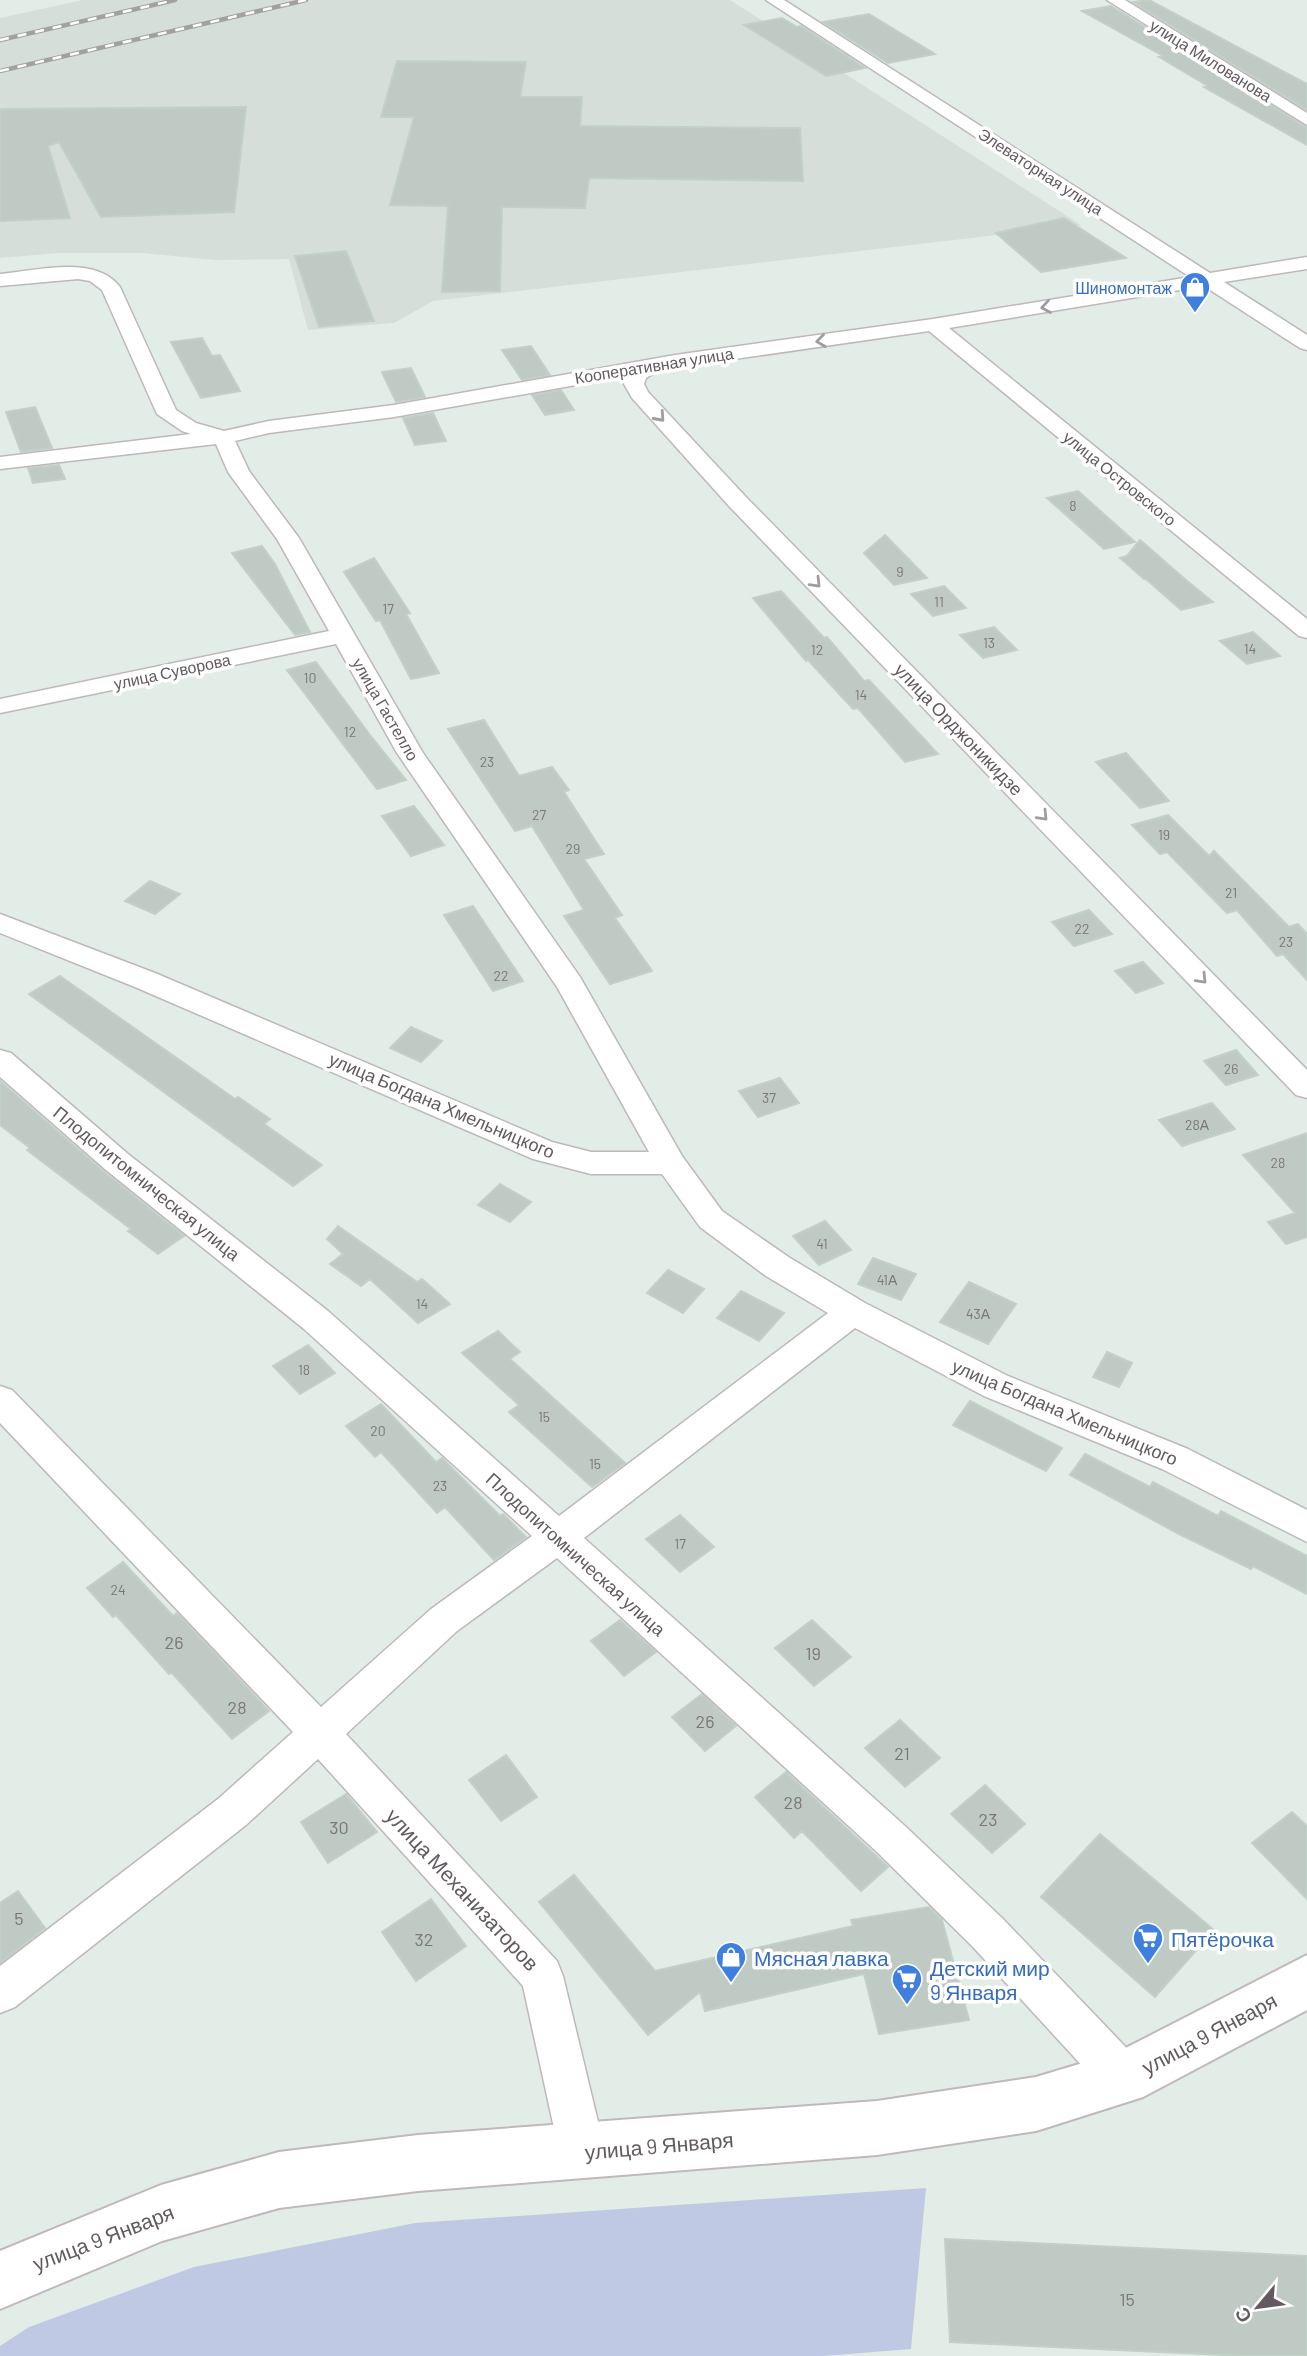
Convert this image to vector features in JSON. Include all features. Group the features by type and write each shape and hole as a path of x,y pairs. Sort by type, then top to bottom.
{"main road":[{"name":"улица 9 Января","path":"0,2280 160,2213 279,2180 418,2163 877,2127 1036,2104 1124,2078 1267,2005 1307,1980"}],"street":[{"name":"улица Милованова","path":"1115,0 1307,120"},
{"path":"778,2 807,2"},
{"name":"Элеваторная улица","path":"778,2 1307,344"},
{"name":"Кооперативная улица","path":"0,463 223,437 269,427 394,411 675,361 933,326 1207,278 1307,264"},
{"path":"0,280 60,274 96,276 110,287 167,414 189,427 223,437"},
{"name":"улица Островского","path":"933,326 1307,631"},
{"name":"улица Орджоникидзе","path":"650,367 637,374 635,384 648,404 737,501 1307,1088"},
{"name":"улица Гастелло","path":"223,437 239,472 288,538 411,753 570,984 671,1163"},
{"name":"улица Суворова","path":"0,706 344,635"},
{"name":"улица Богдана Хмельницкого","path":"0,923 145,979 544,1151 591,1163 671,1163 711,1219 778,1267 853,1312 996,1386 1175,1459 1307,1527"},
{"name":"Плодопитомническая улица","path":"0,1060 117,1162 316,1320 558,1537 900,1849 988,1933 1124,2078"},
{"path":"0,1992 232,1812 444,1620 558,1537 853,1312"},
{"name":"улица Механизаторов","path":"2,1405 319,1732 542,1976 582,2151"}],"shaded area":[{"path":"83,0 730,0 1081,225 433,301 394,323 308,330 289,259 215,260 142,253 58,253 0,258 0,18"},
{"path":"926,2188 911,2349 823,2356 0,2356 0,2346 29,2327 194,2267 415,2223"}],"building":[{"path":"1149,0 1307,84 1307,110 1133,2"},
{"path":"1111,6 1307,128 1307,145 1204,87 1208,86 1159,57 1163,56 1082,11"},
{"path":"869,14 935,54 888,63 823,22"},
{"path":"782,18 797,27 801,26 865,68 826,76 744,25"},
{"path":"397,61 526,62 520,97 582,97 580,126 800,128 803,181 589,178 585,208 502,207 500,291 442,292 448,206 390,205 414,117 381,117"},
{"path":"246,107 234,212 101,217 59,142 48,146 70,218 0,221 0,109"},
{"path":"1064,218 1126,258 1041,272 996,233"},
{"path":"346,251 374,321 319,327 295,256"},
{"path":"202,338 212,356 220,355 240,391 201,398 171,342"},
{"path":"531,346 550,375 522,380 502,350"},
{"path":"411,368 425,397 396,402 382,372"},
{"path":"561,390 574,410 545,415 532,395"},
{"path":"35,407 52,448 21,452 6,412"},
{"path":"433,413 446,441 415,445 403,418"},
{"path":"59,465 65,479 33,483 28,468"},
{"path":"1078,491 1135,542 1104,549 1047,498"},
{"path":"885,535 927,578 894,585 864,553"},
{"path":"1140,540 1213,602 1181,610 1144,579 1120,558 1127,556"},
{"path":"262,546 275,564 310,632 295,635 232,553"},
{"path":"374,558 410,613 406,614 439,673 411,679 380,620 376,621 344,572"},
{"path":"944,586 966,608 933,616 911,594"},
{"path":"781,591 824,638 827,637 864,681 869,680 938,754 905,762 858,708 853,709 808,660 806,661 753,598"},
{"path":"994,627 1017,650 983,658 960,635"},
{"path":"1253,632 1280,656 1247,664 1220,641"},
{"path":"316,662 406,780 377,789 287,670"},
{"path":"484,720 519,776 552,767 569,790 564,792 604,854 584,859 622,915 615,918 652,971 610,984 564,916 584,910 532,826 515,831 448,729"},
{"path":"1126,753 1169,801 1140,808 1096,762"},
{"path":"414,806 444,845 411,856 382,816"},
{"path":"1168,815 1209,856 1214,851 1289,927 1298,924 1307,934 1307,980 1283,954 1277,956 1237,910 1227,913 1167,852 1160,854 1132,825"},
{"path":"150,881 180,894 155,914 125,901"},
{"path":"473,906 523,981 493,991 444,915"},
{"path":"1089,910 1112,934 1074,946 1052,922"},
{"path":"1143,962 1163,983 1136,993 1115,971"},
{"path":"60,976 235,1099 238,1097 270,1119 264,1124 322,1165 293,1186 29,994"},
{"path":"411,1027 442,1041 421,1062 390,1048"},
{"path":"1236,1050 1258,1075 1226,1085 1204,1061"},
{"path":"780,1078 799,1103 758,1117 739,1091"},
{"path":"0,1081 104,1172 184,1236 158,1254 128,1231 131,1229 27,1150 30,1148 0,1125"},
{"path":"1212,1103 1235,1129 1182,1146 1159,1120"},
{"path":"1307,1133 1307,1237 1286,1244 1268,1222 1295,1213 1243,1155"},
{"path":"500,1184 531,1202 510,1222 478,1205"},
{"path":"825,1221 851,1250 819,1265 793,1236"},
{"path":"338,1226 417,1282 422,1279 450,1304 418,1323 370,1279 361,1286 330,1264 343,1254 327,1239"},
{"path":"873,1258 916,1274 901,1300 858,1284"},
{"path":"668,1270 704,1289 683,1313 647,1293"},
{"path":"969,1282 1016,1304 988,1344 940,1322"},
{"path":"741,1291 784,1313 759,1341 717,1318"},
{"path":"498,1331 520,1352 510,1359 625,1463 592,1487 509,1412 519,1405 462,1353"},
{"path":"308,1345 335,1373 300,1394 273,1366"},
{"path":"1107,1352 1132,1363 1119,1387 1093,1377"},
{"path":"970,1401 1062,1448 1046,1471 953,1425"},
{"path":"381,1404 436,1462 442,1458 500,1516 503,1514 526,1537 494,1560 445,1507 437,1513 381,1452 375,1457 346,1426"},
{"path":"1085,1454 1150,1487 1153,1482 1218,1516 1221,1511 1307,1556 1307,1594 1253,1566 1251,1569 1179,1534 1070,1475"},
{"path":"680,1515 714,1547 680,1572 646,1539"},
{"path":"123,1562 173,1616 177,1613 269,1711 232,1739 171,1672 169,1674 116,1615 113,1617 87,1588"},
{"path":"620,1620 656,1652 624,1676 591,1641"},
{"path":"812,1620 851,1657 814,1686 775,1648"},
{"path":"702,1694 736,1726 705,1751 672,1717"},
{"path":"900,1720 940,1758 905,1787 865,1748"},
{"path":"506,1755 537,1797 501,1821 469,1780"},
{"path":"786,1772 888,1867 861,1891 802,1831 794,1838 755,1797"},
{"path":"985,1785 1025,1824 992,1853 951,1814"},
{"path":"346,1794 377,1832 328,1863 301,1822"},
{"path":"1292,1812 1307,1826 1307,1899 1252,1843"},
{"path":"1100,1834 1214,1930 1155,1997 1041,1897"},
{"path":"574,1875 655,1971 853,1926 851,1920 929,1907 942,1920 969,2020 879,2034 864,1974 705,2011 700,1992 648,2035 539,1902"},
{"path":"18,1891 45,1928 0,1963 0,1903"},
{"path":"431,1899 466,1946 416,1981 382,1932"},
{"path":"945,2239 1307,2256 1307,2356 1245,2356 950,2342"}],"railway":[{"path":"0,40 175,0"},
{"path":"0,71 306,0"}],"place":[{"name":"Шиномонтаж","path":"1195,314"},
{"name":"Пятёрочка","path":"1148,1965"},
{"name":"Мясная лавка","path":"731,1984"},
{"name":"Детский мир 9 Января","path":"907,2006"}]}
